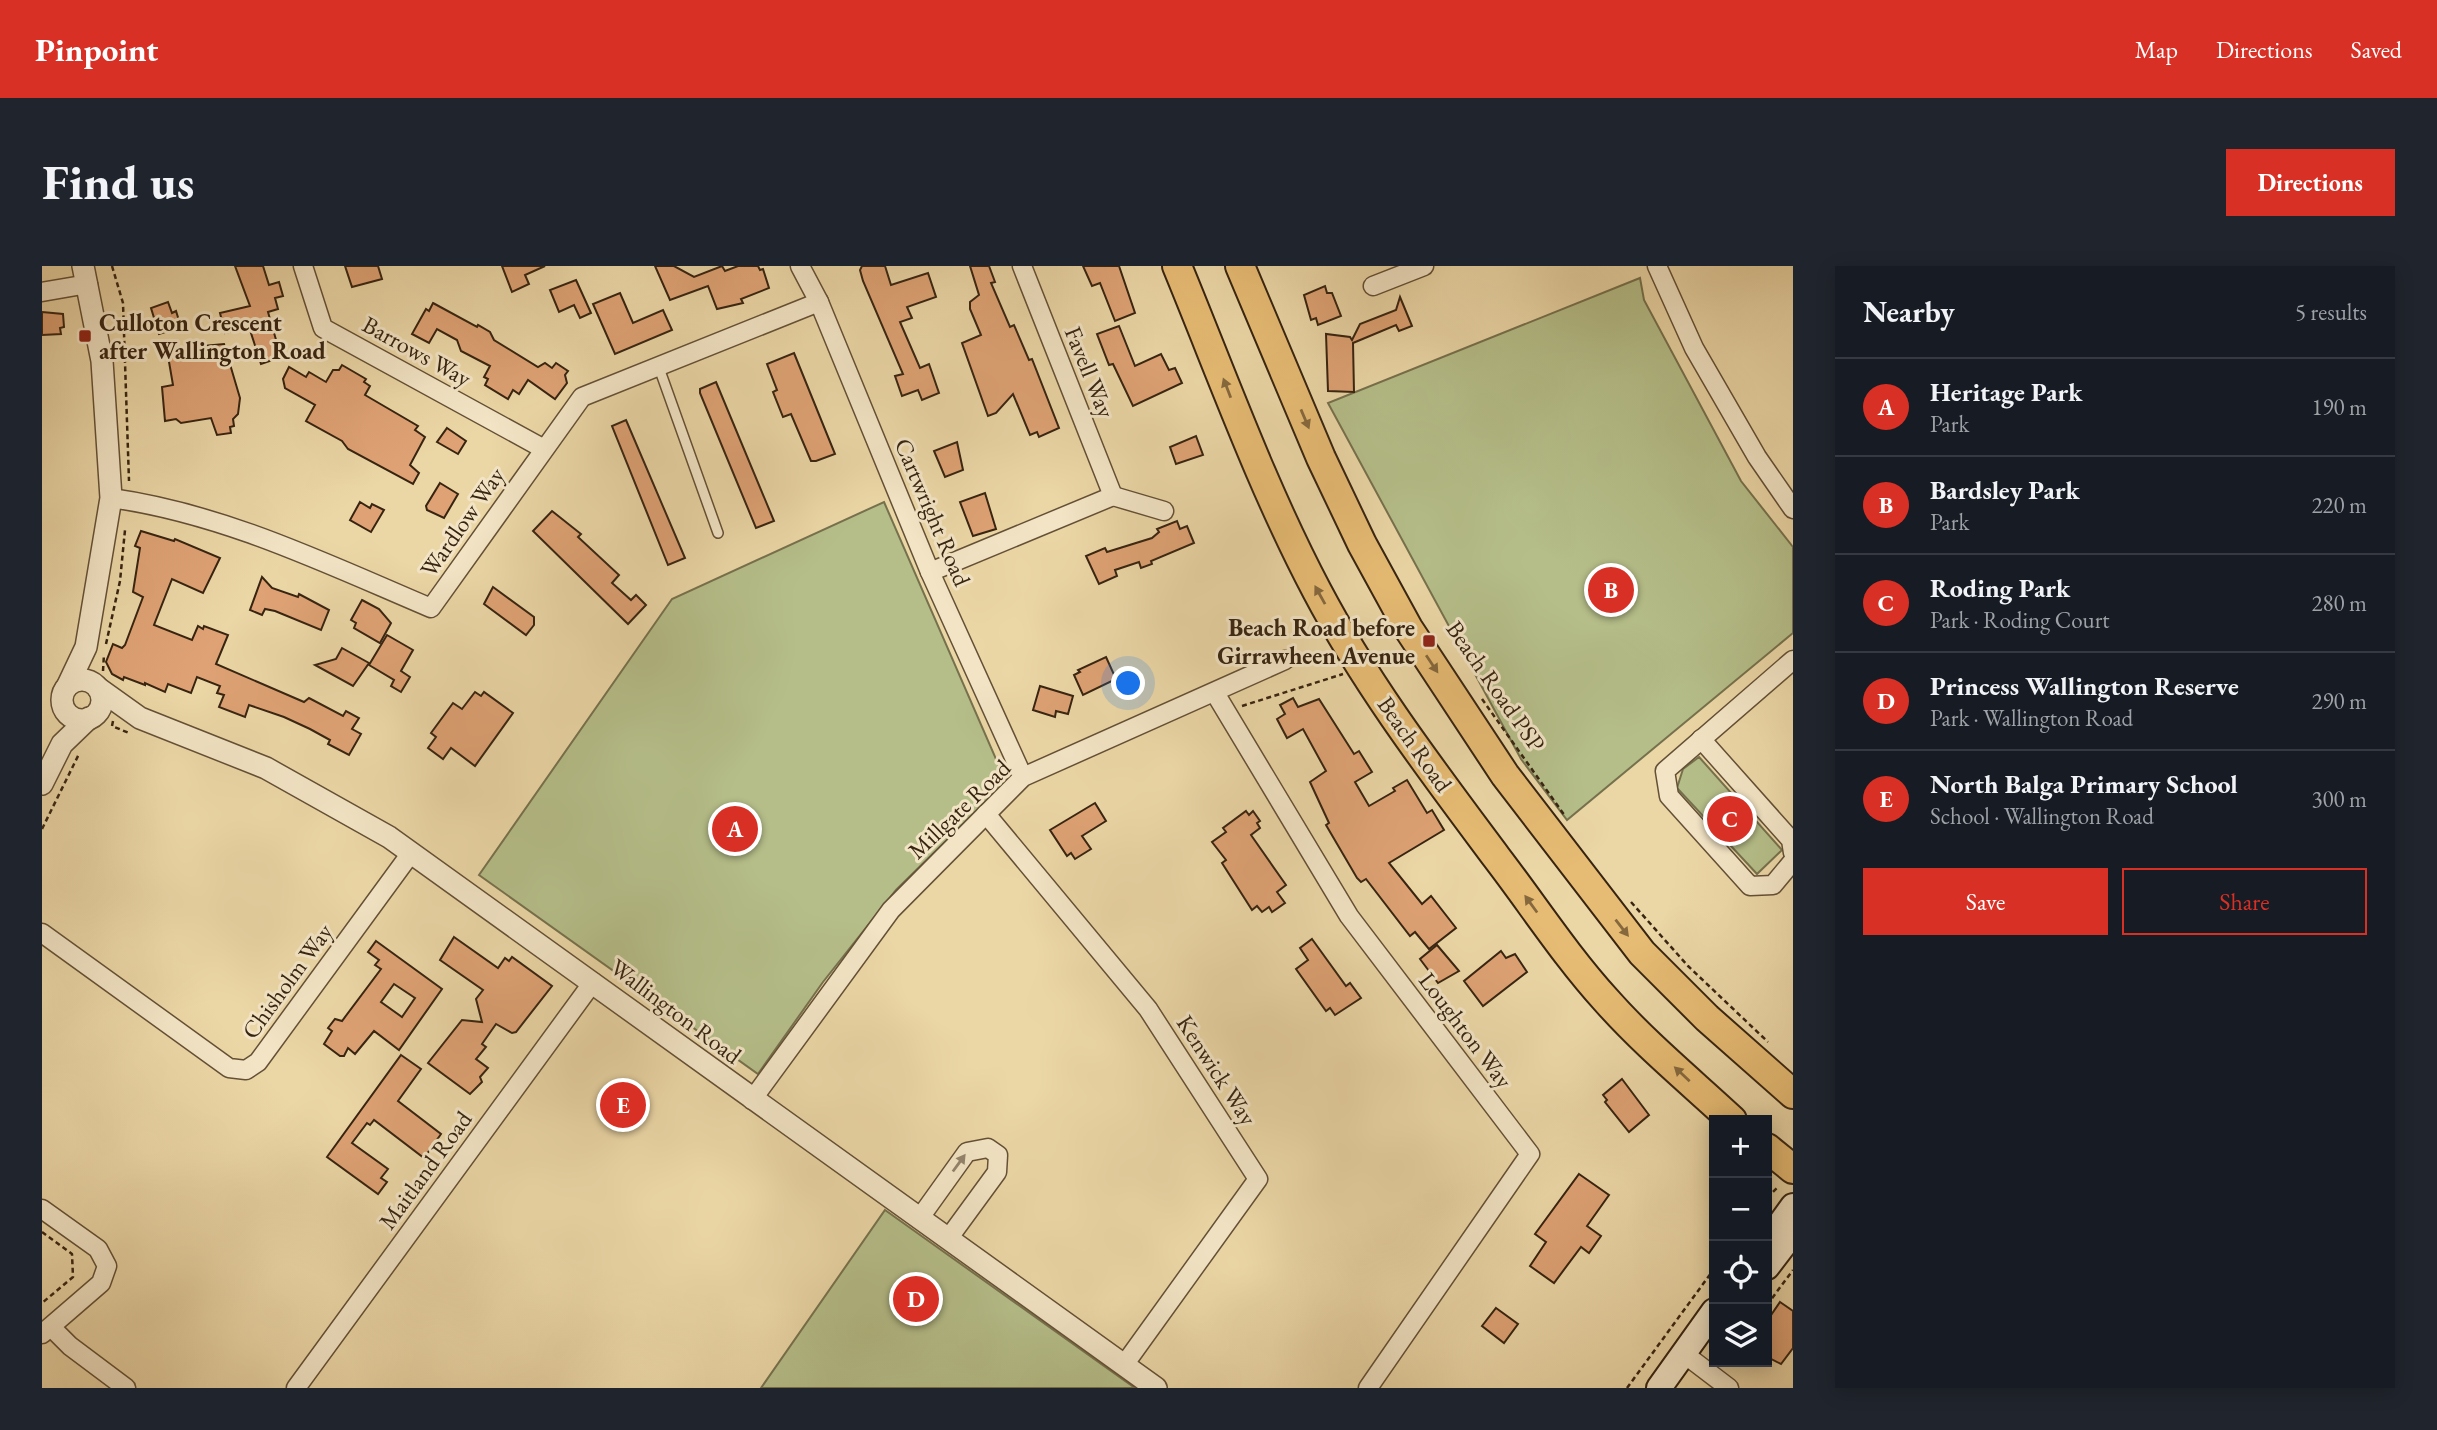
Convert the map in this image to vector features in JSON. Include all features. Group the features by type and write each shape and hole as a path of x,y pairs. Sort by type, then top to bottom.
{"main road":[{"name":"Beach Road","path":"1177,266 1245,435 1317,591 1362,668 1409,738 1565,951 1606,1001 1727,1115"},
{"path":"1240,266 1321,458 1362,544 1408,628 1438,673 1553,841 1642,953 1707,1018 1793,1094"},
{"path":"1767,1241 1790,1187 1772,1156"},
{"path":"1772,1260 1793,1233"},
{"path":"1677,1388 1709,1320"},
{"path":"1659,1388 1709,1340"}],"street":[{"name":"Barrows Way","path":"303,266 323,328 544,449"},
{"name":"Cartwright Road","path":"800,266 819,302 930,572 1023,777"},
{"name":"Favell Way","path":"1022,266 1113,496"},
{"path":"1373,286 1424,266"},
{"path":"1657,266 1695,348 1757,457 1792,505"},
{"path":"42,292 86,275 102,361 111,498 86,647 62,697 71,746"},
{"name":"Wardlow Way","path":"111,498 154,504 247,530 431,608 582,397 819,302"},
{"path":"930,572 1113,496 1164,512"},
{"path":"42,784 71,746 100,722 102,702 86,647"},
{"name":"Millgate Road","path":"752,1100 891,910 1023,777 1285,660"},
{"path":"1793,660 1665,771 1669,796 1750,886 1773,885 1793,861"},
{"path":"68,685 80,680 96,686"},
{"name":"Wallington Road","path":"96,686 140,718 266,768 340,807 411,853 1156,1388"},
{"name":"Loughton Way","path":"1215,692 1349,916 1530,1154 1368,1388"},
{"path":"65,710 76,719 100,722"},
{"name":"Wallington Road","path":"100,722 140,718"},
{"path":"1701,739 1791,840 1793,853"},
{"name":"Kenwick Way","path":"986,814 1148,1009 1258,1179 1124,1365"},
{"name":"Chisholm Way","path":"42,933 229,1068 246,1070 258,1062 411,853"},
{"name":"Maitland Road","path":"296,1388 593,982"},
{"path":"919,1219 967,1152 988,1148 998,1155 997,1172 948,1239"},
{"path":"42,1209 98,1249 107,1266 101,1283 46,1330 126,1388"},
{"path":"1689,1358 1729,1388"}],"lane":[{"path":"658,365 719,533"}],"path":[{"path":"1226,711 1362,668"},
{"name":"Beach Road PSP","path":"1477,691 1566,818"},
{"path":"42,829 71,746"},
{"path":"1631,902 1688,966 1773,1046"},
{"path":"1772,1192 1790,1187"},
{"path":"42,1232 72,1254 73,1277 42,1303"},
{"path":"1768,1304 1793,1270"},
{"path":"1627,1388 1709,1276"}],"green space":[{"path":"1640,278 1644,300 1741,481 1793,547 1793,633 1567,820 1521,759 1328,403"},
{"path":"884,502 1006,782 896,890 823,982 758,1074 479,875 672,599"},
{"path":"1699,757 1782,850 1757,874 1677,788 1683,769"},
{"path":"885,1210 1135,1388 761,1388"}],"building":[{"path":"235,266 263,266 269,285 279,282 283,296 275,298 278,309 268,312 281,357 261,364 249,327 225,333 220,313 250,306"},
{"path":"345,266 378,266 382,279 352,287"},
{"path":"502,266 545,266 525,275 529,284 512,292"},
{"path":"655,266 674,266 694,277 722,266 725,271 738,266 758,266 760,270 763,269 769,288 741,299 743,303 717,309 708,286 670,300"},
{"path":"862,266 885,266 891,285 928,273 936,297 907,307 912,318 900,322 920,368 929,364 939,393 922,400 918,390 902,396 895,376 903,374 863,281 860,270"},
{"path":"970,266 989,266 995,282 991,283 1010,327 1014,325 1029,360 1032,359 1059,428 1039,437 1037,432 1030,435 1013,394 996,413 988,416 962,343 981,335 970,309 970,302 979,295"},
{"path":"1083,266 1119,266 1135,313 1115,321 1100,283 1092,286"},
{"path":"576,280 591,313 580,318 574,305 559,312 550,290"},
{"path":"1325,286 1327,293 1332,293 1341,316 1318,325 1316,318 1311,320 1304,295"},
{"path":"620,293 633,323 663,310 672,330 615,354 593,304"},
{"path":"1400,297 1412,326 1399,331 1396,325 1353,343 1354,392 1328,391 1326,334 1350,337 1352,340 1360,324 1396,310"},
{"path":"168,302 172,313 176,311 181,327 159,334 151,308"},
{"path":"433,303 490,332 494,340 538,367 545,363 552,368 556,363 568,371 565,375 567,383 555,399 528,380 519,394 513,390 508,399 485,385 488,379 484,377 490,366 461,351 457,340 437,329 429,343 412,334 426,309 429,311"},
{"path":"42,312 63,314 64,327 60,328 61,334 42,335"},
{"path":"1119,326 1135,366 1161,354 1169,370 1175,368 1182,383 1133,406 1113,364 1109,365 1097,334"},
{"path":"224,344 240,398 238,414 233,419 234,426 230,427 231,433 217,435 211,418 181,423 176,419 165,421 162,387 173,385 168,356 182,354 181,348"},
{"path":"794,353 835,454 816,461 811,461 791,414 783,417 773,392 777,390 767,364"},
{"path":"342,365 366,379 364,382 370,386 365,395 418,426 415,430 425,437 410,465 419,473 413,484 348,449 342,441 306,421 315,405 285,388 283,379 289,367 306,377 309,372 326,382 333,370 339,370"},
{"path":"716,382 774,521 756,528 700,393 700,389"},
{"path":"626,420 685,558 668,565 612,426"},
{"path":"447,428 466,441 458,454 437,442"},
{"path":"1196,436 1203,455 1176,464 1170,447"},
{"path":"957,442 963,470 945,477 934,451"},
{"path":"440,483 458,494 444,518 427,510 426,506"},
{"path":"985,493 996,529 973,536 960,502"},
{"path":"360,502 370,508 372,504 384,510 371,532 350,520"},
{"path":"552,511 581,534 578,537 619,575 612,583 631,600 636,595 646,605 628,624 533,531"},
{"path":"1177,521 1180,529 1187,526 1194,543 1141,568 1139,562 1115,570 1117,576 1099,584 1086,556 1105,548 1107,552 1152,538 1159,532 1157,529"},
{"path":"141,531 174,541 175,539 220,558 203,593 172,579 154,625 192,640 198,626 228,635 216,664 304,702 309,698 343,716 346,711 359,718 352,729 361,734 349,755 328,744 330,740 284,717 249,705 245,717 219,707 224,695 217,693 220,686 197,677 191,693 168,684 165,692 124,677 123,680 112,674 106,662 113,644 122,648 125,645 143,597 133,592 140,548 135,546"},
{"path":"262,577 272,588 298,597 299,594 329,610 321,630 275,611 265,609 262,615 250,610"},
{"path":"493,587 534,617 534,625 526,635 484,604"},
{"path":"362,600 379,609 391,623 380,643 354,628 356,623 351,620"},
{"path":"387,635 413,650 401,671 410,677 401,692 391,686 394,680 369,665"},
{"path":"342,648 369,663 353,686 315,665 336,659"},
{"path":"1106,657 1116,679 1083,695 1074,675 1080,672 1078,670"},
{"path":"1040,686 1073,696 1068,714 1056,711 1055,717 1033,710"},
{"path":"475,692 481,696 484,692 513,713 475,766 451,748 443,759 428,748 436,737 431,733 453,703 462,709"},
{"path":"1293,698 1298,707 1319,699 1354,754 1359,751 1372,772 1355,782 1369,806 1395,791 1393,788 1407,780 1427,813 1432,810 1444,830 1389,863 1422,904 1431,896 1456,928 1429,949 1415,932 1410,936 1366,879 1361,882 1357,878 1326,825 1329,823 1310,782 1326,771 1303,729 1287,738 1277,719 1285,714 1280,705"},
{"path":"1095,803 1106,821 1082,836 1091,849 1075,859 1071,853 1067,856 1050,830"},
{"path":"1246,811 1249,815 1253,811 1260,821 1257,823 1260,828 1251,835 1286,885 1277,892 1285,903 1272,912 1269,907 1262,912 1257,906 1252,910 1222,863 1226,860 1212,842 1226,832 1223,828"},
{"path":"454,937 498,968 505,958 509,961 512,957 552,986 516,1032 512,1033 496,1024 482,1044 486,1047 476,1059 488,1068 480,1077 482,1082 470,1094 428,1063 462,1020 482,1022 476,999 483,990 440,960"},
{"path":"1312,939 1346,986 1350,983 1361,998 1335,1015 1330,1008 1326,1011 1296,969 1308,960 1300,948"},
{"path":"376,941 442,989 399,1050 374,1031 355,1054 348,1048 344,1056 340,1056 324,1044 332,1031 328,1028 335,1019 342,1021 381,969 375,965 379,960 368,952","holes":["394,984 415,998 402,1017 381,1002"]},
{"path":"1437,945 1459,971 1438,983 1420,959"},
{"path":"1501,951 1506,958 1515,954 1527,972 1483,1006 1464,981"},
{"path":"401,1055 421,1069 398,1101 441,1134 424,1158 374,1120 370,1125 367,1123 352,1143 388,1169 381,1178 387,1182 378,1194 327,1157"},
{"path":"1622,1079 1649,1115 1629,1132 1605,1102 1607,1100 1603,1095"},
{"path":"1579,1174 1609,1195 1587,1226 1601,1236 1589,1253 1581,1247 1554,1283 1530,1266 1546,1242 1535,1234"},
{"path":"1780,1302 1793,1311 1793,1348 1781,1364 1772,1360 1772,1314"},
{"path":"1496,1308 1518,1324 1504,1343 1482,1326"}],"place":[{"name":"Culloton Crescent after Wallington Road","path":"85,336"},
{"name":"Bardsley Park","path":"1611,590"},
{"name":"Beach Road before Girrawheen Avenue","path":"1429,641"},
{"name":"Roding Park","path":"1730,819"},
{"name":"Heritage Park","path":"735,829"},
{"name":"North Balga Primary School","path":"623,1105"},
{"name":"Princess Wallington Reserve","path":"916,1299"}]}
